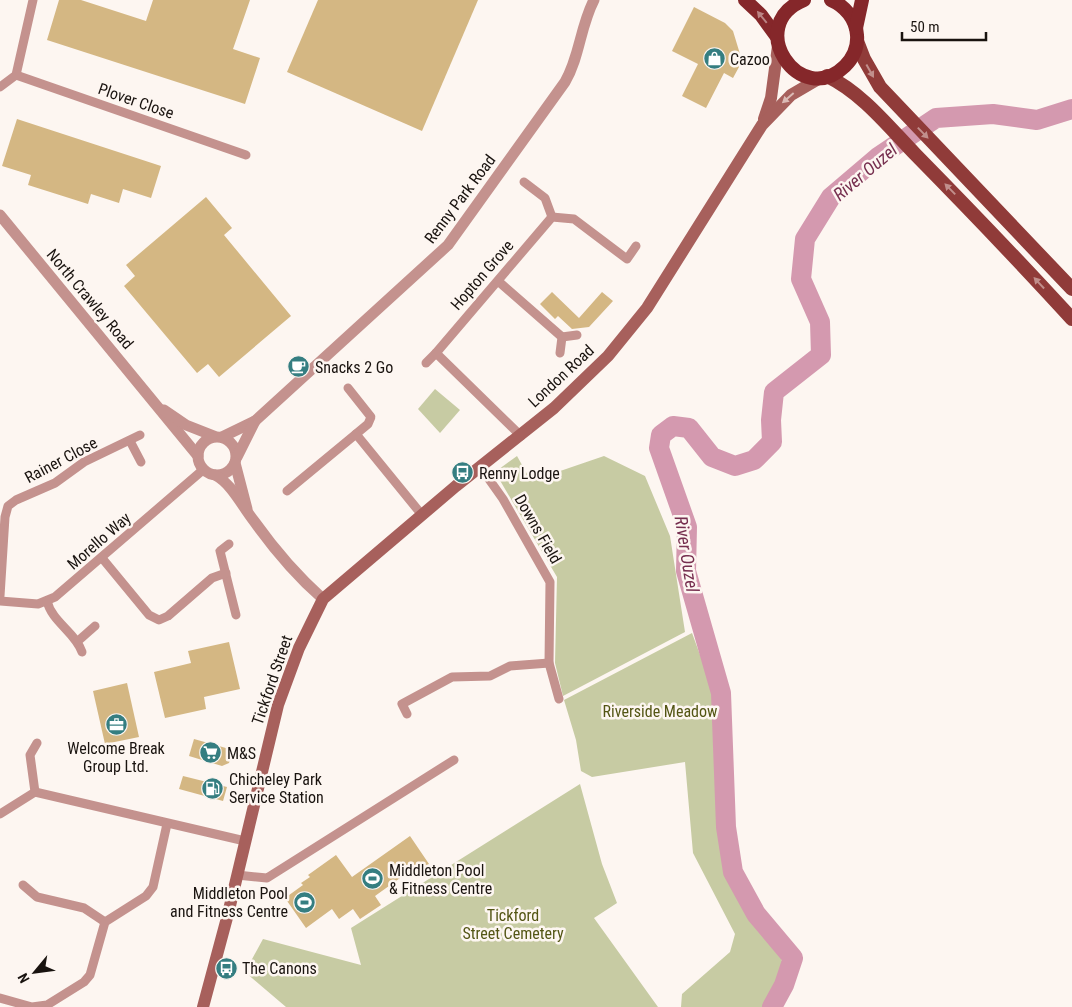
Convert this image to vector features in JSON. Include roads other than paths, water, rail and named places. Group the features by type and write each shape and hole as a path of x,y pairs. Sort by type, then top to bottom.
{"highway":[{"path":"745,0 761,15 778,41 785,61 794,70 806,76 824,77 848,64 852,57 862,0"},
{"path":"778,41 780,24 786,13 804,0"},
{"path":"830,0 847,11 856,34"}],"main road":[{"path":"856,34 872,76 889,98 1072,289"},
{"name":"London Road","path":"762,125 771,98 778,41"},
{"name":"London Road","path":"323,599 575,389 630,331 660,287 762,125 791,95 824,77"},
{"path":"824,77 850,89 876,114 984,224 1072,319"},
{"name":"Tickford Street","path":"203,1007 238,874 278,705 299,648 323,599"}],"street":[{"path":"0,86 16,75 32,0"},
{"name":"Renny Park Road","path":"218,437 255,421 450,243 564,82 576,60 582,29 594,0"},
{"name":"Plover Close","path":"16,75 246,155"},
{"path":"524,182 545,198 552,217 574,219 627,259 636,246"},
{"name":"North Crawley Road","path":"0,215 198,456"},
{"name":"Hopton Grove","path":"426,363 552,217"},
{"path":"498,281 562,338"},
{"path":"562,338 578,335"},
{"path":"560,353 562,338"},
{"path":"436,353 520,436"},
{"path":"287,491 368,424 371,417 348,388"},
{"name":"North Crawley Road","path":"155,403 186,425 218,437"},
{"name":"Renny Park Road","path":"236,460 255,421"},
{"path":"356,434 422,515"},
{"name":"Rainer Close","path":"0,596 4,525 8,506 16,500 55,483 84,462 140,435"},
{"path":"247,511 233,444 218,437 204,441 198,456 204,469 223,479 247,511 297,574 323,599"},
{"path":"130,441 141,462"},
{"path":"215,475 225,474 236,460"},
{"name":"Downs Field","path":"481,468 503,499 550,582 549,663 559,699"},
{"name":"Morello Way","path":"46,602 61,593 204,469"},
{"path":"229,544 220,551 236,615"},
{"path":"102,558 149,615 159,620 168,616 212,578 226,573"},
{"path":"0,601 28,604 46,602 53,614 78,641 82,652"},
{"path":"78,641 95,626"},
{"path":"407,714 402,704 452,677 490,676 510,666 549,663"},
{"path":"35,792 30,755 36,743"},
{"path":"238,874 267,878 454,760"},
{"path":"0,814 35,792 245,841"},
{"path":"0,998 32,1007 46,1006 84,982 90,975 105,922 146,896 153,887 167,824"},
{"path":"23,886 37,897 84,908 105,922"}],"waterway":[{"name":"River Ouzel","path":"772,1007 784,985 793,958 756,914 733,872 726,827 721,693 686,571 687,527 659,448 661,435 673,426 689,428 712,457 735,466 754,460 772,442 771,420 774,392 821,355 820,322 801,279 805,239 831,197 878,157 936,118 993,114 1037,120 1072,109"}],"place":[{"name":"Cazoo","path":"714,59"},
{"name":"Snacks 2 Go","path":"299,367"},
{"name":"Renny Lodge","path":"463,473"},
{"name":"Welcome Break Group Ltd.","path":"116,724"},
{"name":"M&S","path":"211,753"},
{"name":"Chicheley Park Service Station","path":"213,788"},
{"name":"Middleton Pool & Fitness Centre","path":"373,879"},
{"name":"Middleton Pool and Fitness Centre","path":"304,902"},
{"name":"The Canons","path":"226,968"}],"park label":[{"name":"Riverside Meadow","path":"660,711"},
{"name":"Tickford Street Cemetery","path":"513,924"}]}
